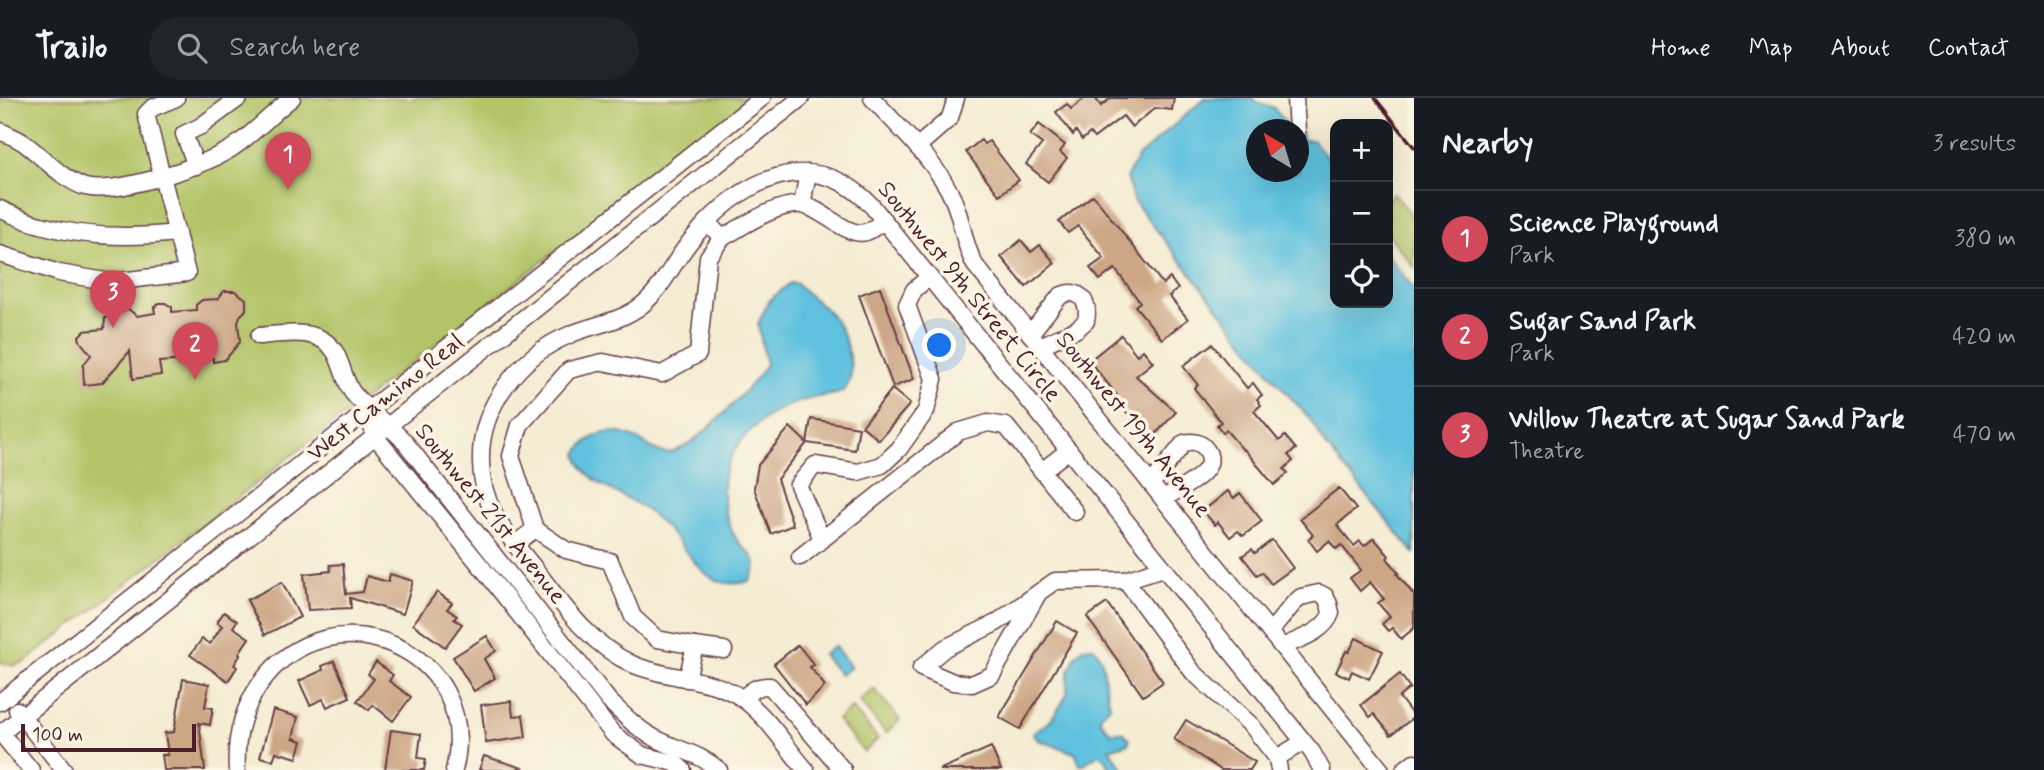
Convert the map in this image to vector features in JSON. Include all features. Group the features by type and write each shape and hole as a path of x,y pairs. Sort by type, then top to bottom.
{"street":[{"path":"0,254 59,273 111,282 187,273 146,114 152,108 176,98"},
{"path":"196,166 184,134 239,98"},
{"path":"0,131 22,141 84,187 130,185 196,166 232,148 292,98"},
{"name":"West Camino Real","path":"2,696 368,411 762,98"},
{"name":"West Camino Real","path":"0,733 801,98"},
{"name":"Southwest 19th Avenue","path":"872,98 917,147 948,188 957,209 965,245 975,265 1381,770"},
{"path":"917,147 950,118 956,98"},
{"path":"1295,98 1296,119"},
{"path":"803,205 808,173"},
{"name":"Southwest 9th Street Circle","path":"799,767 761,715 743,699 722,688 642,668 618,656 578,623 515,544 494,513 485,492 481,447 485,425 499,394 514,374 556,341 578,331 617,321 639,308 658,290 692,239 707,222 743,193 763,181 786,174 808,173 834,179 855,190 884,221 1303,742 1322,770"},
{"path":"724,650 657,639 633,617 610,561 566,550 535,529 511,456 520,425 569,370 603,362 662,374 698,354 708,257 722,238 758,218 792,206 803,205 816,210 852,232 864,233 884,221"},
{"path":"0,209 40,225 100,237 145,237 177,233"},
{"path":"707,222 722,238"},
{"path":"822,539 798,485 815,465 858,472 882,465 899,449 926,411 934,379 907,305 914,290 929,277"},
{"path":"259,336 312,334 324,339 335,352 352,391 368,411"},
{"name":"Southwest 21st Avenue","path":"368,411 389,425 404,441 609,701 641,730 659,741 702,757 719,770"},
{"name":"Southwest 21st Avenue","path":"368,411 375,436 613,734 642,755 675,764 683,770"},
{"path":"800,557 958,432 988,424 1006,426 1076,512"},
{"path":"1151,484 1184,443 1192,441 1207,449 1209,467 1201,476 1163,499"},
{"path":"1042,471 1069,450"},
{"path":"515,544 535,529"},
{"path":"1039,592 992,675 972,684 953,682 921,668 945,648 996,623 1039,592 1055,581 1125,580 1163,568"},
{"path":"1125,580 1193,671 1252,726 1278,764 1303,742"},
{"path":"1270,632 1301,597 1320,593 1325,596 1331,613 1328,622 1317,631 1282,647"},
{"path":"237,770 241,723 262,681 277,664 297,650 321,639 346,635 372,637 396,645 418,658 436,677 449,699 456,723 458,749 454,770"},
{"path":"687,679 695,646"},
{"path":"743,699 758,687 770,686 843,770"},
{"path":"2,696 64,770"},
{"path":"0,733 31,770"},
{"path":"799,767 826,750"},
{"path":"1404,770 1414,762"}],"green space":[{"path":"0,98 754,98 25,662 6,665 0,661"},
{"path":"1393,194 1414,218 1414,267 1393,240"},
{"path":"874,689 900,720 886,733 859,701"},
{"path":"852,708 878,739 864,752 837,720"}],"water":[{"path":"1205,98 1252,98 1256,102 1273,107 1282,119 1246,119 1246,182 1309,182 1309,140 1312,140 1330,161 1330,308 1393,308 1393,262 1414,289 1414,553 1133,200 1127,177 1138,157"},
{"path":"790,283 797,284 836,321 850,359 850,380 846,388 839,393 805,400 775,412 752,429 734,451 724,477 724,504 733,533 752,556 756,566 750,581 724,583 703,571 652,515 596,481 581,465 577,454 588,441 603,433 628,435 666,453 677,450 705,431 749,387 766,364 758,324 769,301"},
{"path":"834,646 851,667 840,675 823,655"},
{"path":"1093,647 1102,660 1110,706 1100,716 1101,721 1110,732 1123,732 1129,739 1129,743 1109,749 1124,770 1110,770 1106,759 1099,754 1080,764 1075,753 1038,740 1033,733 1050,721 1061,705 1067,694 1068,673 1076,655 1083,648"}],"building":[{"path":"1085,98 1095,98 1101,106 1111,98 1174,98 1172,110 1155,108 1132,127 1123,116 1094,138 1090,133 1082,140 1076,131 1073,135 1056,112 1067,104 1071,109"},
{"path":"1039,124 1065,145 1060,152 1067,158 1048,182 1026,164 1042,144 1030,135"},
{"path":"981,140 984,144 989,141 1019,180 999,195 966,152"},
{"path":"1093,195 1163,284 1170,278 1178,289 1169,296 1188,319 1162,339 1135,306 1140,302 1115,269 1100,280 1090,268 1104,258 1078,226 1068,233 1059,222"},
{"path":"1021,240 1031,252 1040,245 1055,263 1026,287 1001,257"},
{"path":"880,287 914,379 893,387 859,295"},
{"path":"224,291 235,291 246,299 246,310 238,322 240,342 225,360 213,362 213,358 159,362 161,375 133,379 130,351 102,383 84,385 83,365 91,355 80,341 79,336 84,331 104,329 105,318 115,316 119,309 127,308 137,316 155,313 154,308 159,303 172,307 172,312 196,310 196,305 202,300 218,299"},
{"path":"1121,335 1137,355 1143,350 1153,362 1136,376 1176,412 1153,437 1122,408 1125,405 1089,361"},
{"path":"1212,344 1247,388 1253,383 1262,395 1257,399 1261,405 1254,411 1279,441 1285,436 1296,449 1288,455 1293,461 1284,469 1288,473 1274,485 1226,430 1223,433 1217,425 1221,422 1194,388 1198,385 1183,366"},
{"path":"892,389 910,404 879,440 862,426"},
{"path":"811,419 859,427 855,450 807,443"},
{"path":"790,427 807,443 777,479 793,525 771,534 754,488 758,465"},
{"path":"1339,488 1356,509 1337,525 1354,546 1360,541 1364,546 1374,538 1414,595 1414,628 1401,639 1392,628 1388,631 1382,624 1390,617 1378,603 1384,599 1370,582 1360,591 1350,578 1361,570 1341,545 1336,549 1329,541 1317,551 1308,539 1313,535 1300,519"},
{"path":"1228,491 1234,498 1240,493 1262,521 1243,536 1238,531 1230,537 1218,522 1215,525 1203,511"},
{"path":"1272,540 1293,568 1271,584 1262,572 1257,575 1242,556 1252,549 1255,553"},
{"path":"343,564 346,594 363,592 367,576 388,582 390,574 413,581 403,614 350,598 351,608 308,610 304,574 331,571 330,565"},
{"path":"282,582 300,617 265,635 247,600"},
{"path":"437,592 452,603 447,609 457,616 454,619 462,624 445,647 413,624"},
{"path":"1107,603 1163,682 1143,696 1087,617"},
{"path":"224,612 237,621 233,627 249,638 239,653 241,654 234,665 237,667 228,681 190,655 202,639 210,644 222,626 217,622"},
{"path":"1057,621 1077,633 1020,729 999,717"},
{"path":"487,636 496,651 484,659 495,678 474,691 453,657"},
{"path":"1356,638 1383,651 1369,679 1352,671 1349,678 1336,672"},
{"path":"798,645 814,665 810,667 825,686 806,705 774,664"},
{"path":"334,661 350,697 327,707 323,699 310,705 299,681 323,670 322,666"},
{"path":"376,662 393,675 389,681 411,697 393,721 373,705 369,710 357,701 374,679 368,674"},
{"path":"1400,674 1410,688 1399,697 1414,717 1391,735 1374,714 1370,717 1361,705"},
{"path":"183,679 209,684 205,707 213,708 210,725 199,723 205,770 164,770 162,755 168,755 165,733 174,732"},
{"path":"511,701 513,716 523,715 526,737 486,743 481,705"},
{"path":"273,710 298,717 293,738 302,741 297,758 276,752 273,760 260,757"},
{"path":"1186,720 1255,762 1250,770 1221,770 1174,739"},
{"path":"391,730 421,734 418,758 426,759 424,770 385,770"},
{"path":"991,747 1001,770 939,770"},
{"path":"484,756 523,768 479,770"}],"railway":[{"path":"1375,98 1414,147"}],"place":[{"name":"Science Playground","path":"288,190"},
{"name":"Willow Theatre at Sugar Sand Park","path":"113,328"},
{"name":"Sugar Sand Park","path":"195,380"}]}
